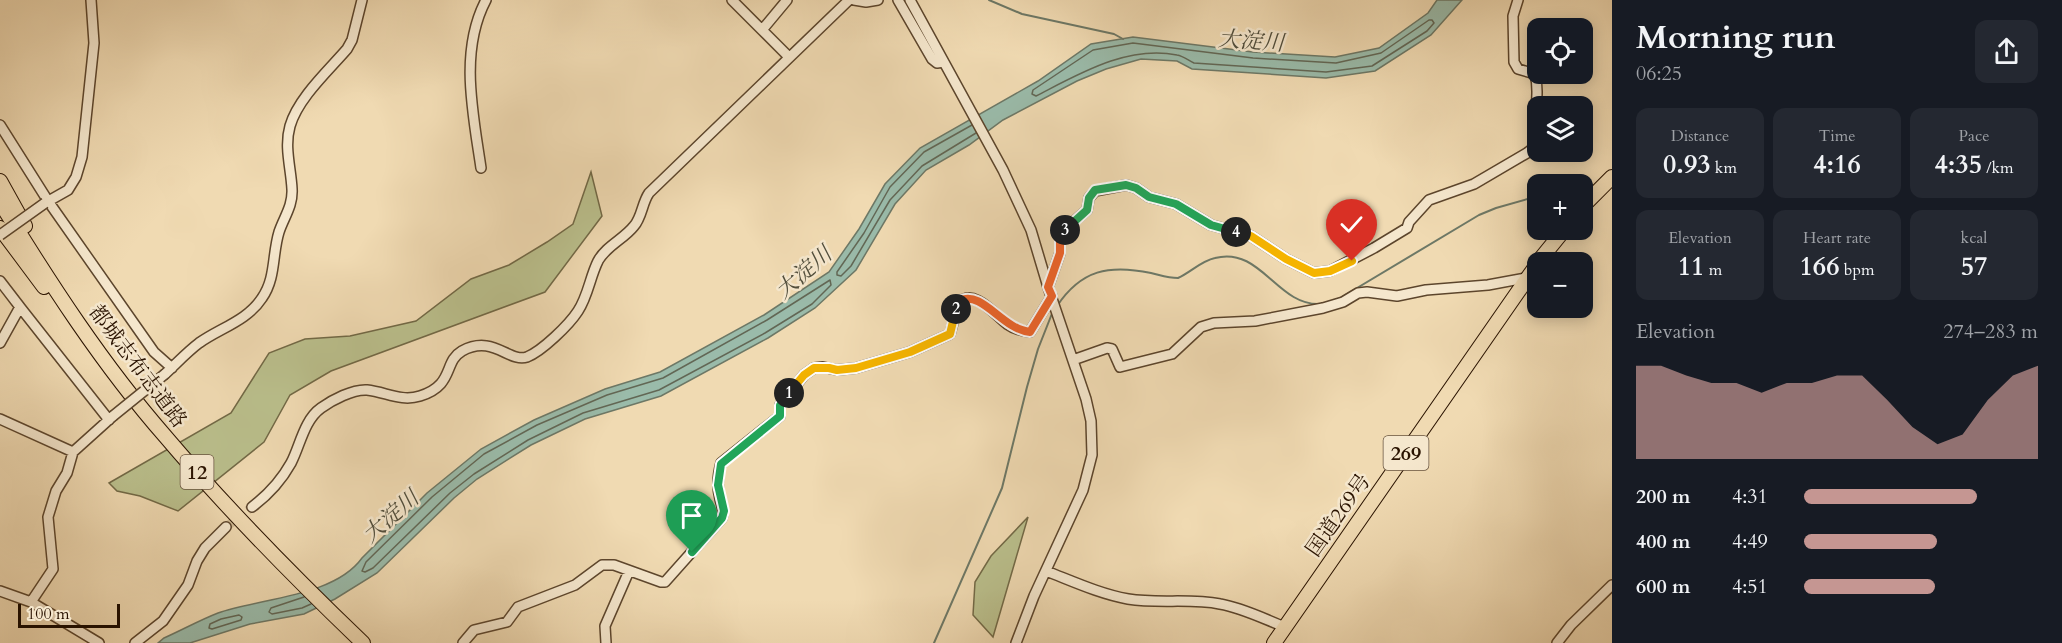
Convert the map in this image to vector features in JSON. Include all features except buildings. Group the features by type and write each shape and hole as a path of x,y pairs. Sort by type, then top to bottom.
{"highway":[{"path":"1593,196 1612,177"},
{"path":"0,181 40,252 121,381"},
{"name":"都城志布志道路","path":"0,202 68,307 121,381 164,435 278,559 363,643"},
{"path":"0,228 59,307 121,381"},
{"name":"国道269号","path":"1547,252 1556,240"},
{"name":"国道269号","path":"1274,643 1526,278"}],"street":[{"path":"0,235 46,202 68,190 76,177 82,157 94,43 91,0"},
{"path":"31,602 53,569 48,517 56,491 67,473 72,452 198,344 250,312 268,288 278,235 283,220 292,205 288,138 291,124 304,99 347,49 352,40 362,0"},
{"path":"481,168 473,111 470,59 476,24 486,0"},
{"path":"732,0 789,57"},
{"path":"762,30 788,0"},
{"path":"252,507 270,493 289,466 300,438 314,414 322,407 354,391 368,390 400,398 421,395 436,388 445,380 453,359 460,352 486,345 525,358 552,339 577,312 601,256 638,222 649,193 789,57 852,0 866,2 878,0"},
{"path":"898,0 932,59 937,63 944,62"},
{"path":"910,0 987,141 1031,230 1091,421 1092,455 1083,490 1016,643"},
{"path":"1518,0 1513,16 1514,62 1518,69 1535,74 1539,87 1537,96"},
{"path":"0,125 46,202 169,371"},
{"path":"463,643 464,639 474,630 507,622 518,607 576,585 602,565 614,565 665,582 722,518 724,511 718,485 721,464 780,416 780,405 804,375 814,368 837,370 856,368 910,352 950,334 958,304 966,298 974,298 981,302 1010,326 1030,332 1051,295 1062,232 1087,210 1089,198 1095,190 1126,185 1136,188 1149,197 1176,204 1211,225 1251,236 1286,259 1314,273 1330,271 1374,248 1407,228 1409,222 1429,200 1474,184 1527,153"},
{"path":"1073,360 1107,348 1112,349 1120,367 1172,354 1201,327 1214,324 1255,321 1323,308 1343,302 1358,293 1397,296 1426,290 1480,286 1526,278"},
{"path":"0,281 111,418"},
{"path":"0,343 20,307"},
{"path":"0,419 72,452"},
{"path":"135,643 163,621 188,585 197,561 205,548 226,527"},
{"path":"606,643 605,626 629,571"},
{"path":"1046,571 1125,598 1143,601 1168,599 1219,603 1285,627"},
{"path":"1557,643 1612,585"},
{"path":"0,591 31,602 99,643"}],"green space":[{"path":"591,172 602,216 545,292 331,371 290,395 264,442 178,511 140,496 117,491 109,483 231,413 269,353 305,339 350,336 416,321 471,279 509,265 547,242 573,224"},
{"path":"1028,517 993,637 973,615 975,582 991,556"}],"water":[{"path":"1437,0 1462,0 1431,35 1375,71 1326,78 1192,69 1177,61 1141,59 1106,69 1077,81 1003,120 969,145 926,170 895,204 856,270 815,308 768,338 661,396 585,419 531,445 477,479 454,498 377,573 335,599 304,614 250,624 190,643 158,643 218,613 315,589 334,581 349,571 427,493 481,449 534,420 605,389 660,372 764,315 829,272 859,229 885,184 920,148 1038,81 1091,44 1133,37 1253,52 1335,57 1379,48 1428,13"}],"waterway":[{"path":"989,0 1022,14 1114,34 1123,39"},
{"path":"1337,300 1479,215 1527,199"},
{"path":"1057,306 1076,284 1097,273 1122,269 1178,278 1210,259 1231,257 1245,260 1292,296 1305,302 1320,304"},
{"path":"934,643 1002,488 1027,387 1038,349 1053,311"}],"tunnel":[{"path":"226,527 252,507"}],"route":[{"path":"692,552 722,518 724,511 718,485 721,464 780,416 780,405 785,401 789,391 814,368 848,370 910,352 950,334 958,304 966,298 974,298 981,302 1010,326 1030,332 1052,296 1048,287 1060,253 1062,232 1087,210 1089,198 1095,190 1126,185 1136,188 1149,197 1176,204 1211,225 1251,236 1286,259 1314,273 1330,271 1352,261"}],"water label":[{"name":"大淀川","path":"1251,40"},
{"name":"大淀川","path":"803,272"},
{"name":"大淀川","path":"390,516"}]}
